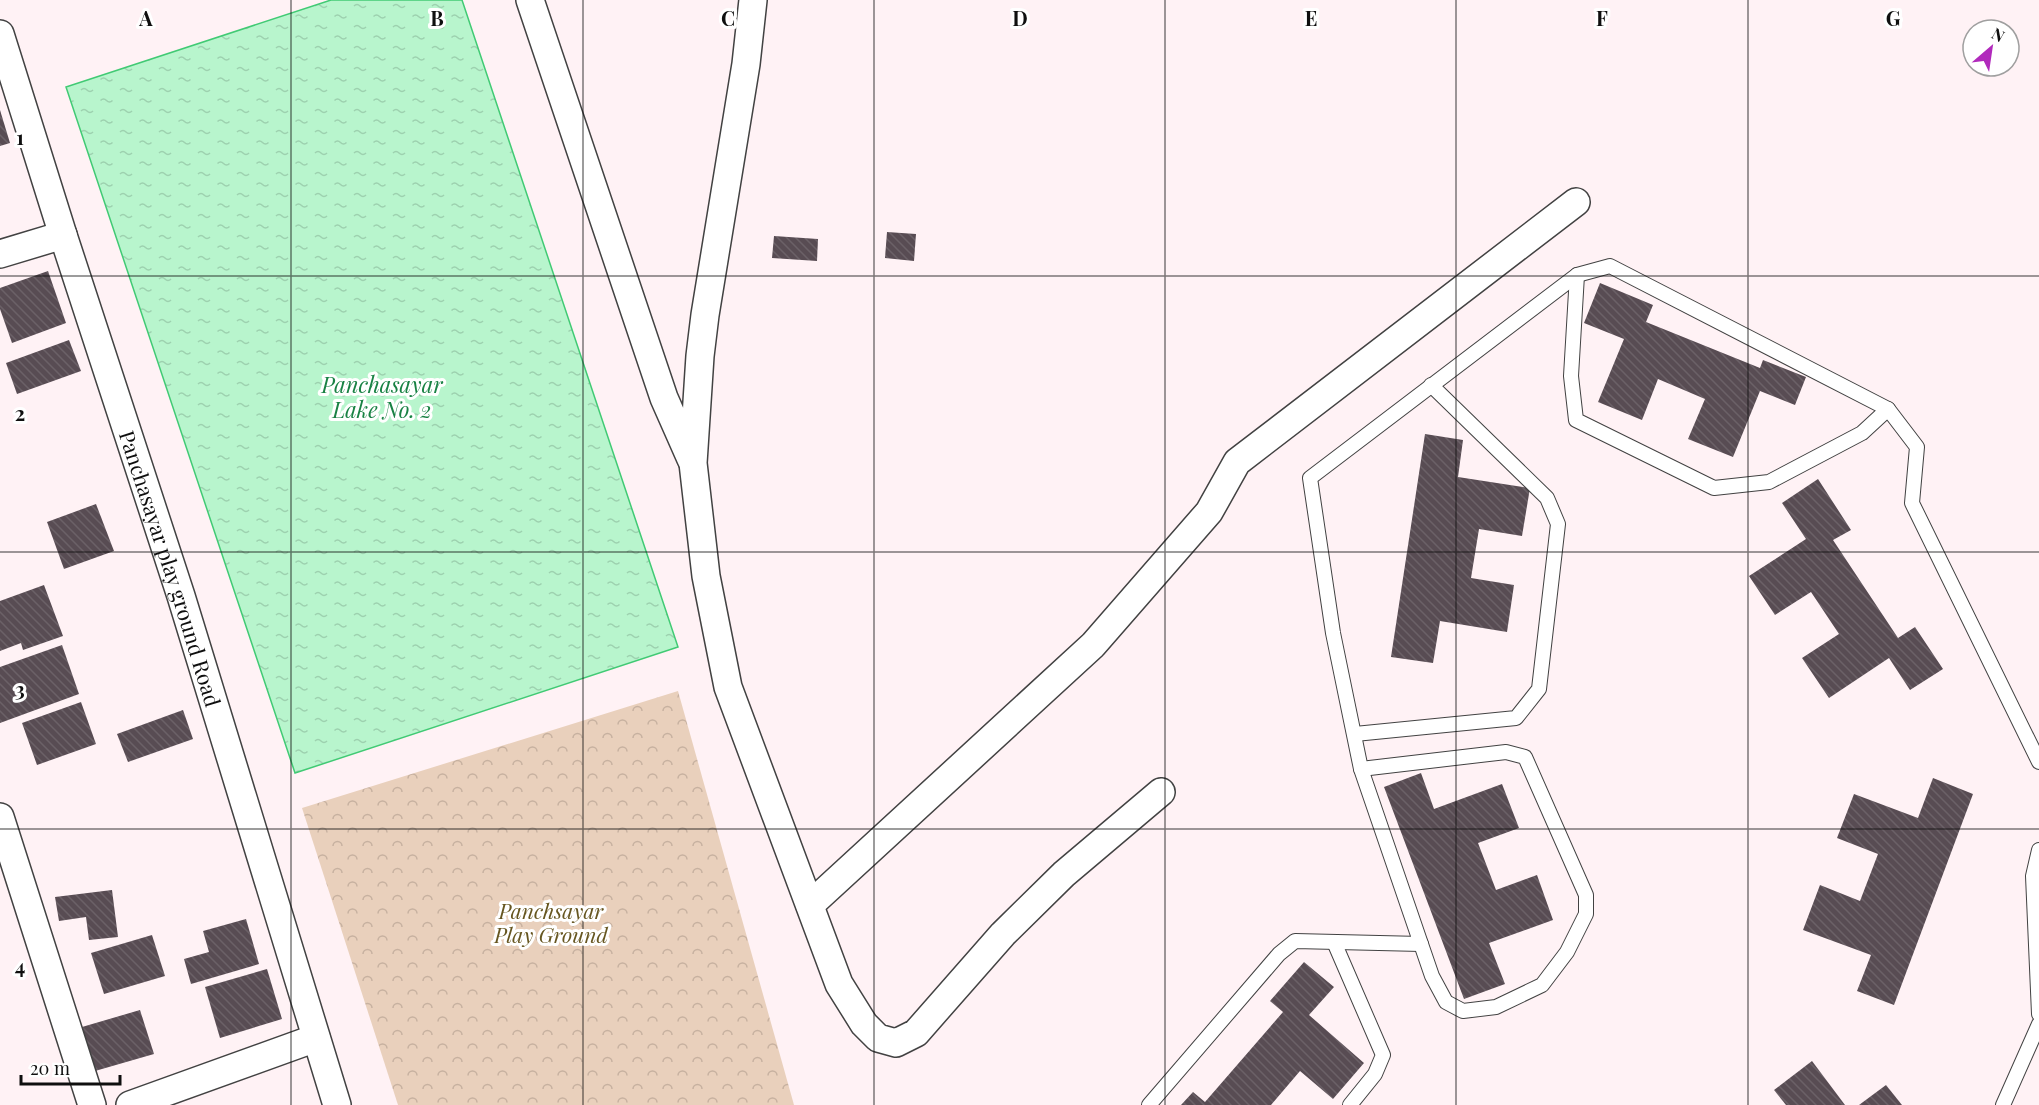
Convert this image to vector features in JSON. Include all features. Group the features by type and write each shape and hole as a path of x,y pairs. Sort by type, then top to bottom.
{"street":[{"path":"530,0 664,398 693,463"},
{"path":"753,0 745,76 704,325 693,463 706,576 728,687 840,984 864,1024 878,1038 896,1043 916,1033 1003,934 1064,874 1161,792"},
{"name":"Panchasayar play ground Road","path":"0,34 181,596 337,1105"},
{"path":"810,905 1093,645 1209,512 1237,462 1576,202"},
{"path":"0,254 63,235"},
{"path":"0,817 9,875 92,1105"},
{"path":"130,1105 316,1038"}],"lane":[{"path":"1361,769 1506,752 1525,757 1586,895 1586,914 1567,952 1542,984 1496,1007 1463,1011 1446,1002 1432,976 1361,769 1334,633 1310,478 1577,275 1610,266 1888,409 1917,447 1912,503 2039,762"},
{"path":"1577,275 1571,376 1576,420 1714,488 1769,482 1862,433 1888,409"},
{"path":"1355,734 1516,718 1539,689 1558,524 1547,498 1431,386"},
{"path":"2039,850 2033,876 2039,1014"},
{"path":"1149,1105 1279,954 1295,941 1421,944"},
{"path":"1334,942 1383,1055 1375,1074 1350,1105"},
{"path":"2003,1105 2039,1024"}],"green space":[{"name":"Panchsayar Play Ground","path":"678,691 794,1105 398,1105 302,808"}],"water":[{"name":"Panchasayar Lake No. 2","path":"331,0 462,0 678,647 295,773 66,87"}],"building":[{"path":"0,110 10,143 0,146"},
{"path":"887,232 916,234 914,261 885,258"},
{"path":"774,236 818,239 817,261 772,258"},
{"path":"48,271 66,323 12,343 0,309 0,288"},
{"path":"1600,283 1653,305 1646,322 1760,368 1763,360 1806,377 1795,405 1760,391 1733,457 1688,439 1705,399 1658,379 1642,420 1598,402 1624,339 1584,323"},
{"path":"69,340 81,371 17,394 6,363"},
{"path":"1425,434 1463,440 1458,477 1530,488 1522,536 1479,529 1471,578 1514,585 1507,632 1440,621 1433,663 1391,657"},
{"path":"1818,479 1851,530 1833,540 1898,638 1915,627 1943,669 1910,690 1889,658 1829,698 1802,658 1839,634 1811,592 1775,615 1749,576 1806,539 1782,503"},
{"path":"96,504 114,551 64,569 47,522"},
{"path":"44,585 63,636 23,650 21,643 0,651 0,601"},
{"path":"62,645 79,694 0,723 0,667"},
{"path":"81,702 96,744 37,765 22,723"},
{"path":"183,710 193,739 128,762 117,734"},
{"path":"1421,773 1434,809 1502,784 1519,828 1478,843 1496,890 1537,875 1553,920 1489,943 1505,984 1464,999 1384,787"},
{"path":"1933,778 1973,794 1894,1005 1857,991 1871,955 1803,930 1820,885 1860,901 1878,854 1837,838 1854,794 1918,818"},
{"path":"112,890 118,937 89,940 86,917 59,921 55,897"},
{"path":"246,919 259,964 191,984 184,959 209,952 203,931"},
{"path":"152,935 165,976 104,994 91,953"},
{"path":"1304,962 1334,987 1309,1015 1364,1063 1333,1099 1300,1071 1271,1105 1181,1105 1193,1092 1205,1102 1283,1012 1270,1001"},
{"path":"267,969 282,1019 220,1038 205,987"},
{"path":"140,1010 154,1054 95,1071 82,1027"},
{"path":"1812,1061 1845,1105 1786,1105 1774,1090"},
{"path":"1886,1085 1902,1105 1859,1105"}]}
